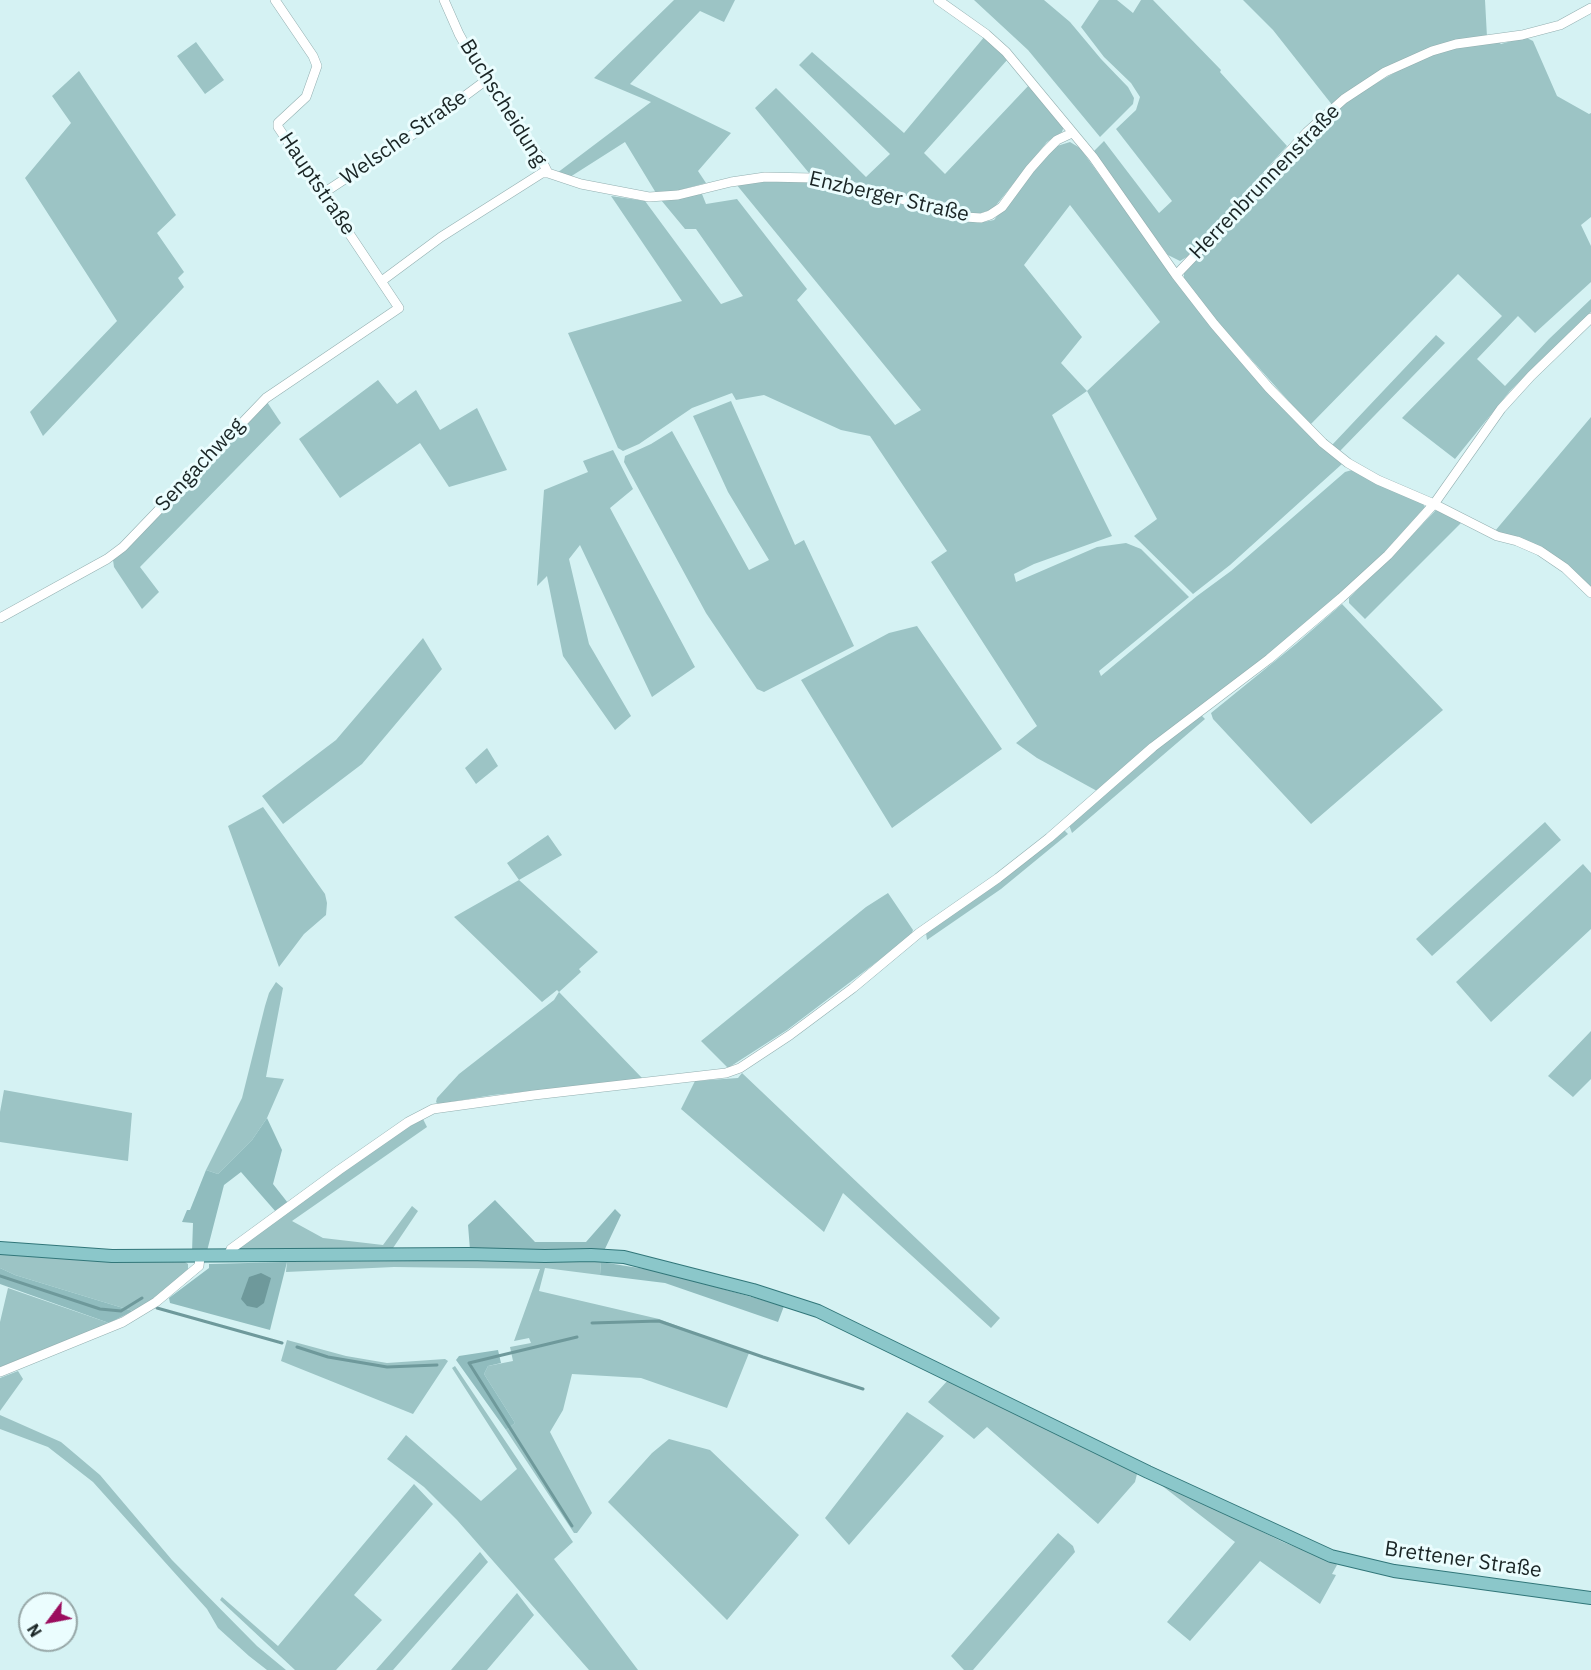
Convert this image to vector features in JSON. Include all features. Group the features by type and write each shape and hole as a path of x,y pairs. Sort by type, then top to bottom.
{"main road":[{"name":"Brettener Straße","path":"0,1248 112,1256 591,1255 624,1257 720,1281 818,1311 1148,1472 1331,1556 1394,1571 1591,1598"}],"street":[{"name":"Hauptstraße","path":"275,0 314,56 317,66 306,97 278,123 278,127 399,308"},
{"name":"Buchscheidung","path":"444,0 459,34 485,81 541,159 548,173"},
{"path":"938,0 987,34 1006,52 1118,192 1176,275 1242,358 1323,443 1348,464 1372,477 1434,504 1497,536 1517,541 1540,551 1565,568 1591,593"},
{"name":"Herrenbrunnenstraße","path":"1176,275 1307,132 1344,99 1384,72 1432,51 1456,44 1522,35 1560,25 1591,8"},
{"name":"Welsche Straße","path":"322,194 415,133 485,81"},
{"name":"Enzberger Straße","path":"548,173 573,183 648,197 678,195 731,182 765,177 813,178 891,196 965,217 981,218 1002,207 1046,151 1057,140 1072,133"},
{"path":"382,280 460,224 536,176 548,173"},
{"name":"Sengachweg","path":"0,618 107,559 123,547 266,398 399,308"},
{"path":"228,1256 231,1249 330,1177 408,1122 433,1109 726,1073 740,1068 789,1035 853,988 919,933 998,878 1049,838 1153,747 1269,659 1388,555 1434,504 1501,409 1531,376 1591,318"},
{"path":"0,1372 123,1322 156,1302 199,1266 200,1257"}],"shaded area":[{"path":"674,0 735,0 724,22 700,11 630,84 731,133 698,171 706,183 676,191 656,193 625,142 570,177 557,173 651,102 594,78"},
{"path":"974,0 1044,0 1070,22 1128,87 1134,98 1133,104 1100,137 1028,50"},
{"path":"1099,0 1117,0 1133,13 1141,0 1153,0 1221,70 1220,72 1287,146 1190,255 1180,261 1168,255 1095,155 1094,151 1104,141 1159,213 1172,201 1116,129 1136,110 1140,97 1131,83 1104,57 1081,27"},
{"path":"1243,0 1485,0 1487,37 1430,49 1333,106 1273,30"},
{"path":"985,36 1008,59 924,153 945,174 1030,84 1064,126 1062,132 1047,142 993,209 978,214 961,212 854,182 809,173 755,108 776,88 866,177 890,154 799,65 812,52 904,133"},
{"path":"1525,37 1533,41 1557,96 1591,113 1591,217 1581,225 1591,246 1591,282 1535,333 1518,316 1477,359 1505,386 1591,299 1591,312 1510,391 1455,459 1402,418 1502,316 1458,274 1310,425 1216,320 1184,280 1184,272 1311,133 1354,96 1408,65 1434,54 1498,41 1501,44"},
{"path":"196,42 224,80 205,94 177,56"},
{"path":"79,71 176,215 157,233 184,272 178,278 184,287 43,436 30,412 117,321 25,178 71,123 52,96"},
{"path":"1070,142 1080,148 1187,296 1227,346 1279,404 1342,464 1230,565 1193,594 1134,536 1157,519 1087,391 1052,415 1112,536 1034,564 1014,574 1016,582 1097,547 1126,543 1141,549 1189,597 1099,671 1101,676 1197,596 1231,571 1345,472 1352,470 1425,507 1380,557 1339,596 1255,666 1097,791 1037,758 1016,743 1037,726 931,562 947,551 870,436 841,430 764,395 736,400 732,393 692,408 639,444 623,451 618,448 568,333 682,301 611,196 645,201 721,304 743,296 696,229 685,229 661,200 702,194 706,204 737,199 807,289 797,300 895,425 921,410 736,184 783,179 821,182 978,223 994,220 1043,159 1057,146","holes":["1070,205 1160,322 1087,391 1061,363 1082,337 1024,265"]},
{"path":"1436,335 1445,343 1340,451 1332,445"},
{"path":"378,380 397,404 416,390 440,430 477,408 507,470 449,487 420,443 340,498 299,439"},
{"path":"731,401 795,545 804,540 854,646 764,692 757,689 706,613 624,462 625,456 672,431 749,570 769,560 728,492 693,416"},
{"path":"267,402 281,423 140,567 159,592 142,609 114,567 113,560"},
{"path":"1591,417 1591,589 1563,563 1495,531"},
{"path":"613,450 633,489 610,508 695,667 652,697 580,545 569,559 589,644 631,716 615,730 563,656 547,576 537,586 544,490 588,472 583,461"},
{"path":"1436,510 1462,522 1365,619 1349,603 1349,598"},
{"path":"1342,604 1443,710 1311,824 1213,719 1211,713"},
{"path":"917,626 1002,749 892,828 801,680 889,633"},
{"path":"423,638 442,669 362,764 283,824 262,796 336,740"},
{"path":"1201,715 1205,719 1072,833 1069,825 1155,750"},
{"path":"487,748 498,766 476,784 465,768"},
{"path":"263,807 325,894 327,903 326,915 304,934 279,967 228,826"},
{"path":"1545,822 1561,840 1432,956 1416,939"},
{"path":"1064,830 1068,834 1001,889 927,940 926,933"},
{"path":"548,835 562,855 519,880 507,863"},
{"path":"1583,864 1591,873 1591,929 1491,1022 1456,982"},
{"path":"519,880 598,952 559,992 557,990 542,1002 454,917"},
{"path":"888,893 913,930 911,936 787,1030 728,1068 701,1041 866,907"},
{"path":"276,982 283,988 266,1077 284,1079 267,1118 252,1140 218,1174 206,1170 242,1098 265,1006"},
{"path":"559,992 643,1079 493,1095 438,1104 436,1102 459,1074 554,1000"},
{"path":"1591,1031 1591,1079 1573,1097 1548,1076"},
{"path":"742,1073 1000,1318 991,1328 843,1193 824,1232 681,1109 695,1081 738,1078"},
{"path":"4,1090 132,1113 128,1161 0,1142 0,1112"},
{"path":"267,1118 282,1150 273,1184 288,1203 276,1212 241,1172 224,1185 207,1251 192,1252 193,1223 182,1222 187,1210 190,1210 206,1170 218,1174 252,1140"},
{"path":"423,1119 427,1127 292,1221 323,1238 383,1245 412,1206 418,1211 391,1251 235,1252 235,1248 405,1129"},
{"path":"495,1200 535,1242 586,1242 615,1209 621,1215 604,1251 470,1250 468,1225"},
{"path":"0,1252 89,1260 185,1262 188,1264 188,1271 159,1295 133,1311 15,1275 0,1268"},
{"path":"545,1260 601,1262 600,1275 545,1268 539,1291 659,1319 749,1353 727,1408 641,1378 572,1374 563,1410 550,1432 592,1513 577,1533 574,1533 506,1430 515,1423 484,1374 488,1366 513,1361 510,1347 531,1343 529,1338 514,1341 540,1269 394,1267 286,1272 287,1262"},
{"path":"287,1262 270,1330 170,1303 169,1298 209,1268 209,1264"},
{"path":"601,1262 658,1271 784,1306 778,1322 665,1283 600,1275"},
{"path":"0,1268 15,1275 133,1311 109,1323 0,1284"},
{"path":"261,1273 271,1278 264,1303 257,1308 247,1306 241,1299 249,1277"},
{"path":"8,1288 109,1323 0,1367 0,1322"},
{"path":"287,1340 346,1356 387,1363 445,1359 448,1361 413,1414 281,1361"},
{"path":"498,1350 501,1363 488,1366 484,1374 515,1423 506,1430 456,1360 459,1356"},
{"path":"455,1366 573,1542 554,1559 638,1670 589,1670 457,1520 424,1487 387,1459 406,1435 481,1501 517,1469 452,1368"},
{"path":"18,1371 23,1379 0,1411 0,1378"},
{"path":"949,1379 1135,1470 1137,1474 1135,1482 1098,1524 987,1427 974,1439 928,1402"},
{"path":"907,1412 944,1436 849,1545 825,1518"},
{"path":"0,1415 61,1442 100,1475 172,1560 257,1646 286,1670 267,1670 249,1656 218,1628 207,1609 93,1482 48,1447 0,1429"},
{"path":"669,1439 710,1450 799,1535 727,1620 608,1502 652,1453"},
{"path":"1152,1478 1283,1542 1335,1563 1337,1565 1332,1574 1336,1575 1320,1604 1260,1561 1190,1641 1167,1622 1235,1542"},
{"path":"414,1484 433,1504 354,1595 382,1620 336,1670 295,1670 220,1600 222,1597 278,1646"},
{"path":"1058,1533 1073,1546 1075,1552 973,1670 964,1670 951,1656"},
{"path":"480,1552 488,1562 393,1670 376,1670"},
{"path":"517,1593 534,1615 487,1670 451,1670"}],"waterway":[{"path":"0,1276 100,1309 121,1311 142,1298"},
{"path":"157,1308 282,1343"},
{"path":"592,1323 659,1321 863,1389"},
{"path":"572,1526 469,1363 577,1337"},
{"path":"297,1347 328,1357 387,1367 437,1365"}]}
